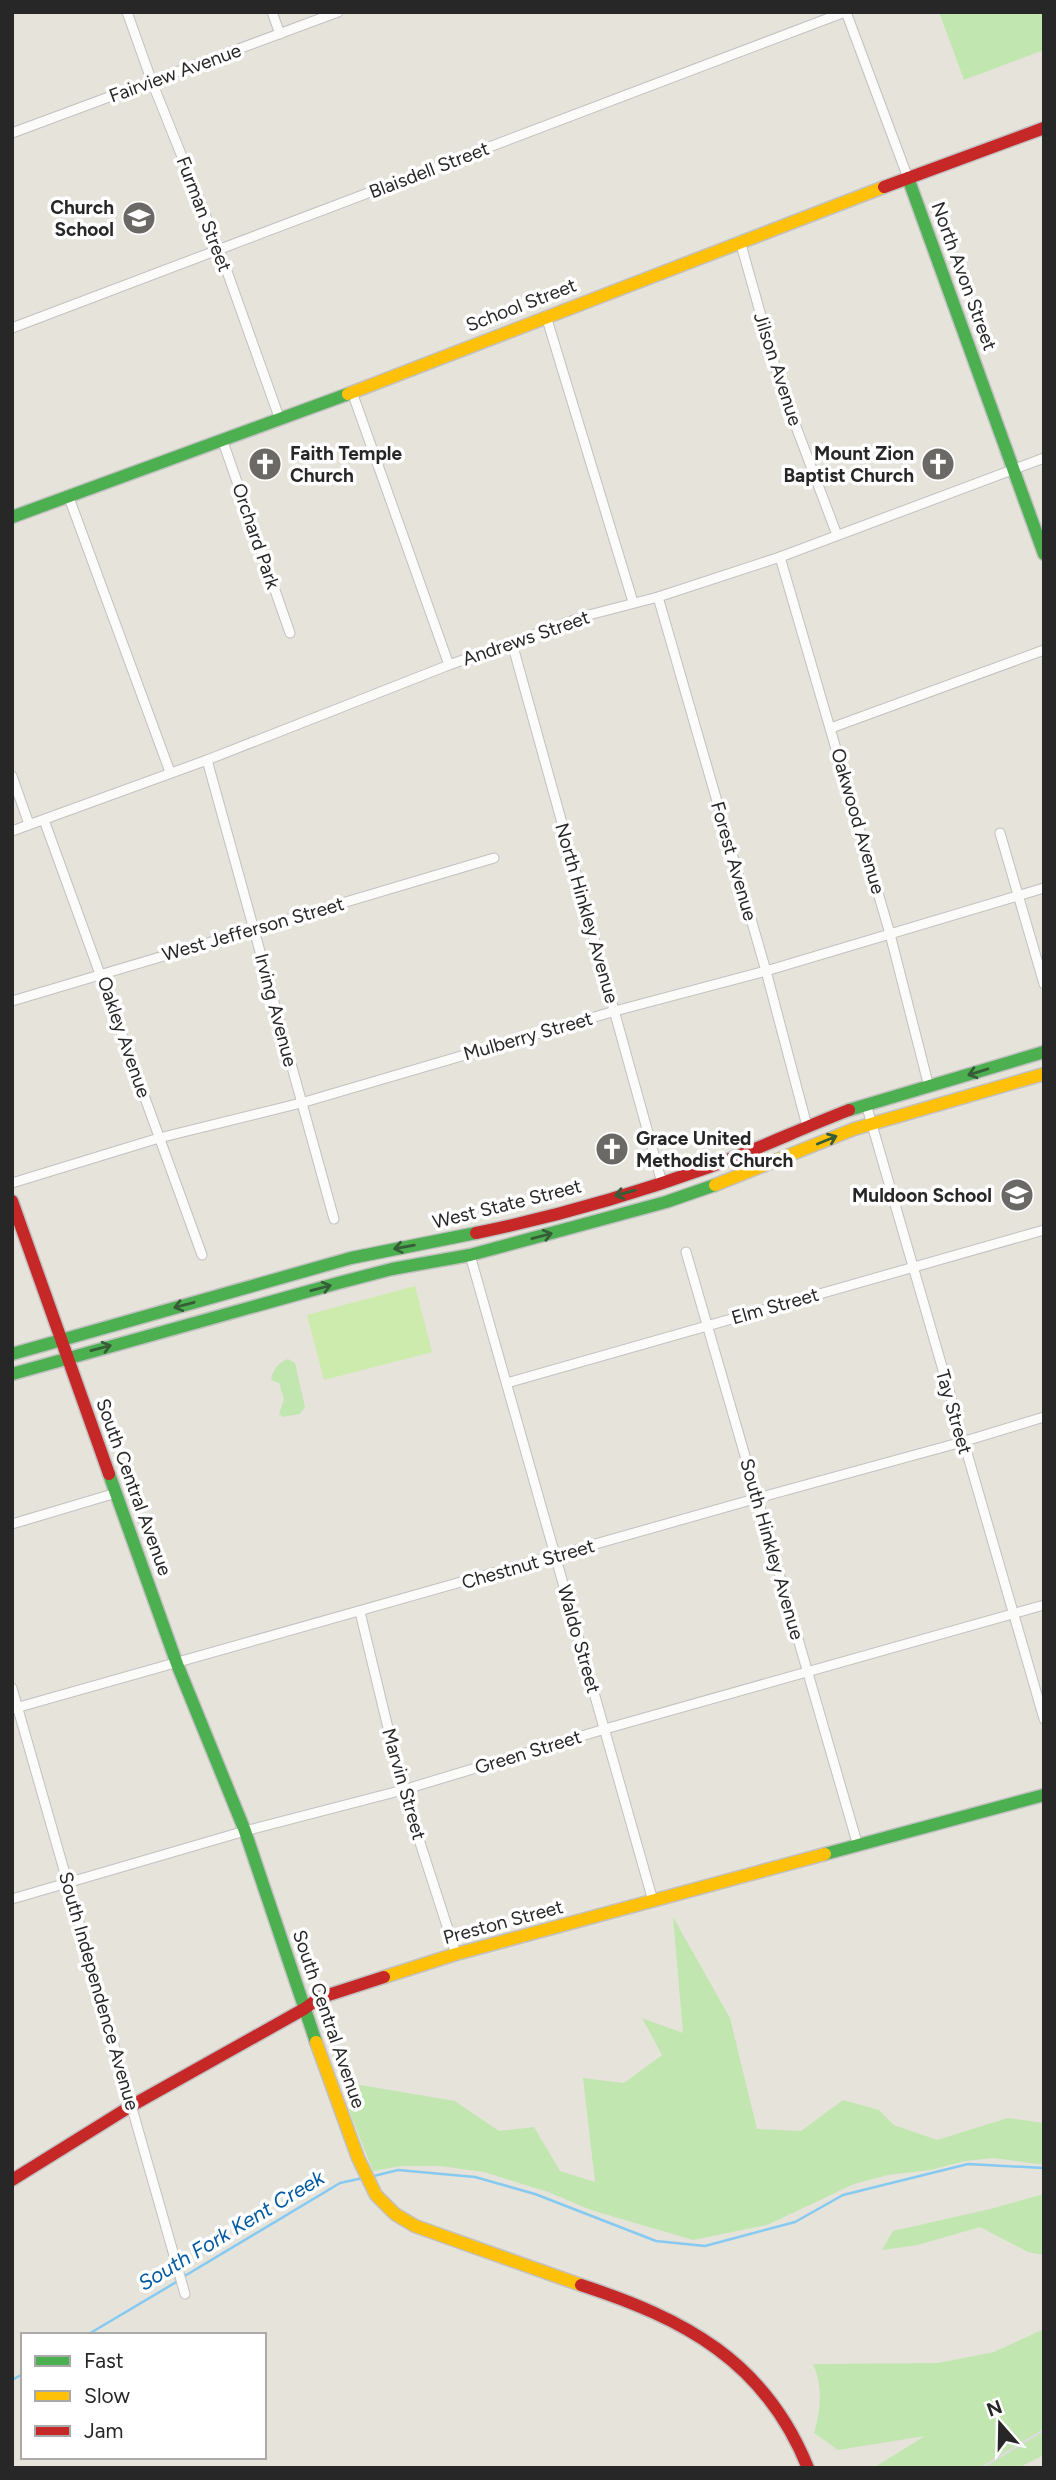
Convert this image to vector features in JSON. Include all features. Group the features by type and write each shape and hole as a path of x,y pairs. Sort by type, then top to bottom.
{"main road":[{"name":"School Street","path":"12,517 352,392 740,241 1044,128"},
{"name":"North Avon Street","path":"908,178 1044,554"},
{"name":"West State Street","path":"12,1353 351,1258 510,1226 662,1183 712,1166 866,1104 1044,1052"},
{"name":"West State Street","path":"12,1374 391,1269 470,1255 666,1202 873,1123 1044,1074"},
{"name":"South Central Avenue","path":"12,1201 177,1664 245,1831 304,2009 358,2158 376,2195 395,2214 415,2226 645,2307 701,2336 733,2360 758,2385 792,2433 808,2468"},
{"name":"Preston Street","path":"12,2180 131,2106 319,1998 456,1954 1044,1795"}],"street":[{"name":"Furman Street","path":"127,12 219,249 279,417"},
{"path":"272,12 280,34"},
{"name":"Fairview Avenue","path":"12,134 338,12"},
{"name":"North Avon Street","path":"846,12 908,178"},
{"name":"Blaisdell Street","path":"12,328 846,12"},
{"name":"Jilson Avenue","path":"740,241 781,387 837,535"},
{"path":"547,316 633,602"},
{"path":"352,392 449,665"},
{"name":"Orchard Park","path":"222,439 290,634"},
{"name":"Andrews Street","path":"12,831 207,760 449,665 585,616 658,597 780,557 1044,458"},
{"path":"68,495 170,772"},
{"name":"Oakwood Avenue","path":"780,557 890,934 929,1087"},
{"name":"Forest Avenue","path":"658,597 766,971 807,1126"},
{"name":"North Hinkley Avenue","path":"512,643 662,1183"},
{"path":"831,728 1044,650"},
{"name":"Irving Avenue","path":"207,760 334,1219"},
{"path":"12,776 29,824"},
{"name":"Oakley Avenue","path":"44,820 202,1255"},
{"path":"1000,833 1044,984"},
{"name":"West Jefferson Street","path":"12,1001 494,858"},
{"name":"Mulberry Street","path":"12,1183 159,1138 301,1104 1044,888"},
{"name":"Tay Street","path":"866,1104 1044,1719"},
{"name":"Elm Street","path":"507,1383 1044,1230"},
{"name":"South Hinkley Avenue","path":"687,1252 858,1846"},
{"name":"Waldo Street","path":"470,1255 653,1901"},
{"name":"Chestnut Street","path":"15,1708 1044,1418"},
{"path":"12,1524 116,1493"},
{"name":"Green Street","path":"12,1899 245,1831 403,1790 605,1729 1044,1605"},
{"name":"Marvin Street","path":"360,1612 403,1790 456,1954"},
{"name":"South Independence Avenue","path":"12,1688 15,1708 68,1883 185,2294"}],"green space":[{"path":"939,12 1044,12 1044,50 964,80"},
{"path":"415,1286 432,1352 324,1380 307,1315"},
{"path":"288,1359 295,1363 305,1407 300,1414 282,1417 279,1414 284,1399 279,1383 271,1380 277,1366"},
{"path":"673,1917 730,2018 757,2129 801,2131 843,2100 879,2110 894,2125 937,2140 1008,2118 1044,2123 1044,2165 994,2158 888,2175 854,2184 767,2225 693,2240 591,2210 548,2192 484,2172 440,2166 401,2166 373,2171 350,2113 342,2082 455,2101 499,2131 534,2127 560,2171 595,2182 583,2078 624,2083 662,2055 642,2018 683,2033"},
{"path":"1044,2194 1044,2255 1028,2252 980,2227 918,2245 882,2250 893,2231"},
{"path":"1044,2329 1044,2455 1018,2468 873,2468 925,2436 838,2450 814,2433 820,2398 813,2364 938,2363 994,2352"}],"waterway":[{"name":"South Fork Kent Creek","path":"370,2177 398,2170 475,2177 535,2194 656,2241 705,2246 795,2222 843,2195 968,2164 1044,2168"},
{"name":"South Fork Kent Creek","path":"183,2277 340,2183 363,2178"},
{"name":"South Fork Kent Creek","path":"90,2333 178,2281"},
{"name":"South Fork Kent Creek","path":"12,2380 21,2375"}],"railway":[{"path":"981,2468 1044,2430"}],"traffic: fast":[{"path":"908,178 1044,554"},
{"path":"12,517 348,394"},
{"path":"849,1110 1044,1052"},
{"path":"12,1374 338,1283 392,1269 470,1255 666,1202 715,1185"},
{"path":"12,1354 351,1258 476,1233"},
{"path":"109,1474 177,1664 245,1831 316,2042"},
{"path":"825,1854 1044,1795"}],"traffic: slow":[{"path":"348,394 884,187"},
{"path":"715,1185 854,1129 1044,1074"},
{"path":"384,1977 456,1954 825,1854"},
{"path":"316,2042 358,2158 376,2195 395,2214 415,2226 581,2285"}],"traffic: jam":[{"path":"884,187 1044,128"},
{"path":"476,1233 594,1204 652,1186 727,1160 849,1110"},
{"path":"12,1201 109,1474"},
{"path":"12,2180 131,2106 319,1998 384,1977"},
{"path":"581,2285 654,2313 717,2349 745,2372 769,2399 790,2431 808,2468"}],"place":[{"name":"Church School","path":"139,218"},
{"name":"Faith Temple Church","path":"265,464"},
{"name":"Mount Zion Baptist Church","path":"938,464"},
{"name":"Grace United Methodist Church","path":"612,1149"},
{"name":"Muldoon School","path":"1017,1195"}]}
